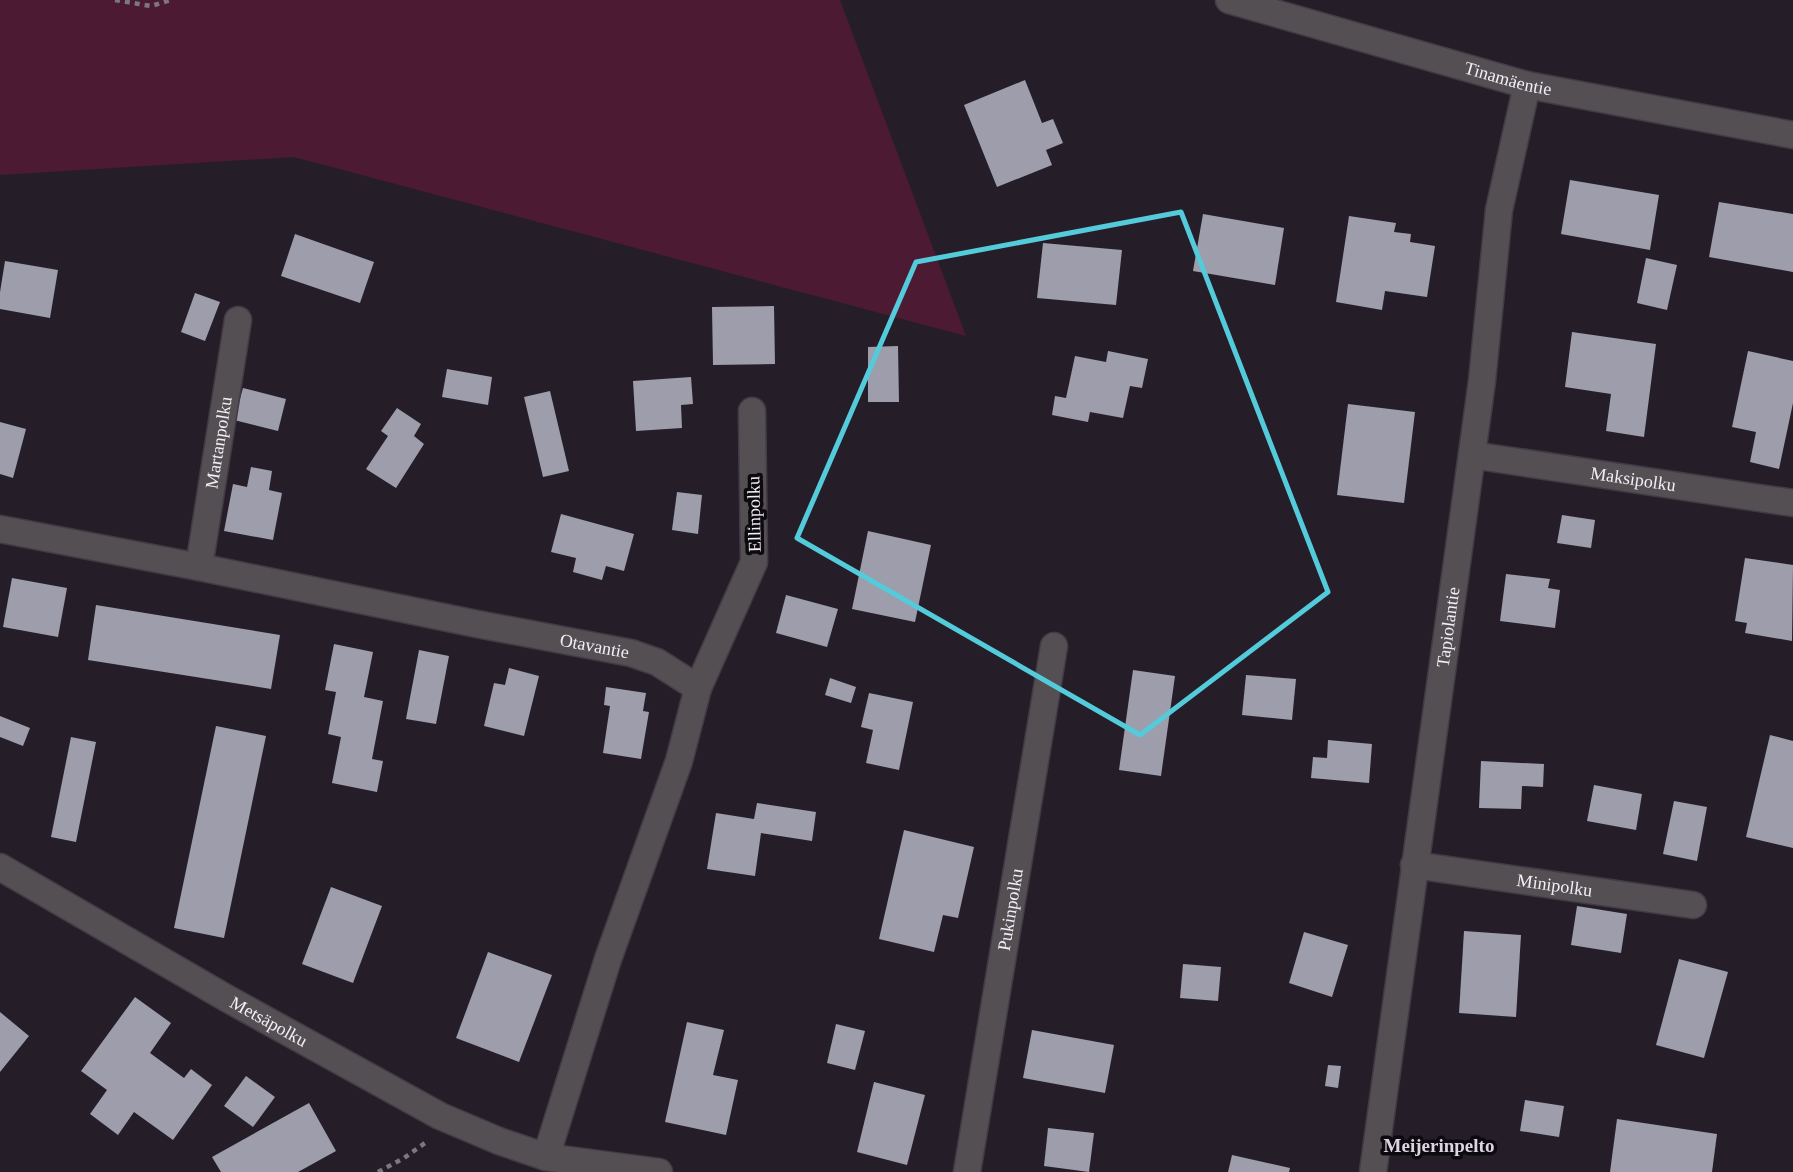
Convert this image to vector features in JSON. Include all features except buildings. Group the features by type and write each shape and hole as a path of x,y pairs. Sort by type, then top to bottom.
{"street":[{"name":"Tinamäentie","path":"1229,0 1527,85 1793,135"},
{"name":"Tapiolantie","path":"1373,1172 1482,381 1499,210 1527,85"},
{"name":"Martanpolku","path":"199,567 238,320"},
{"name":"Ellinpolku","path":"698,688 754,562 752,411"},
{"name":"Maksipolku","path":"1472,455 1793,503"},
{"name":"Otavantie","path":"0,529 631,653 657,662 698,688"},
{"name":"Pukinpolku","path":"967,1172 1054,646"},
{"path":"546,1157 613,946 679,761 698,688"},
{"name":"Minipolku","path":"1414,865 1693,905"},
{"name":"Metsäpolku","path":"0,867 228,999 440,1116 546,1157 659,1172"}],"path":[{"path":"115,0 151,6 171,0"},
{"path":"378,1172 425,1143 440,1116"}],"highlighted area":[{"path":"1181,212 1328,592 1140,735 797,538 916,262"}],"shaded area":[{"path":"0,0 840,0 966,336 294,157 0,175"}],"district":[{"name":"Meijerinpelto","path":"1439,1145"}]}
